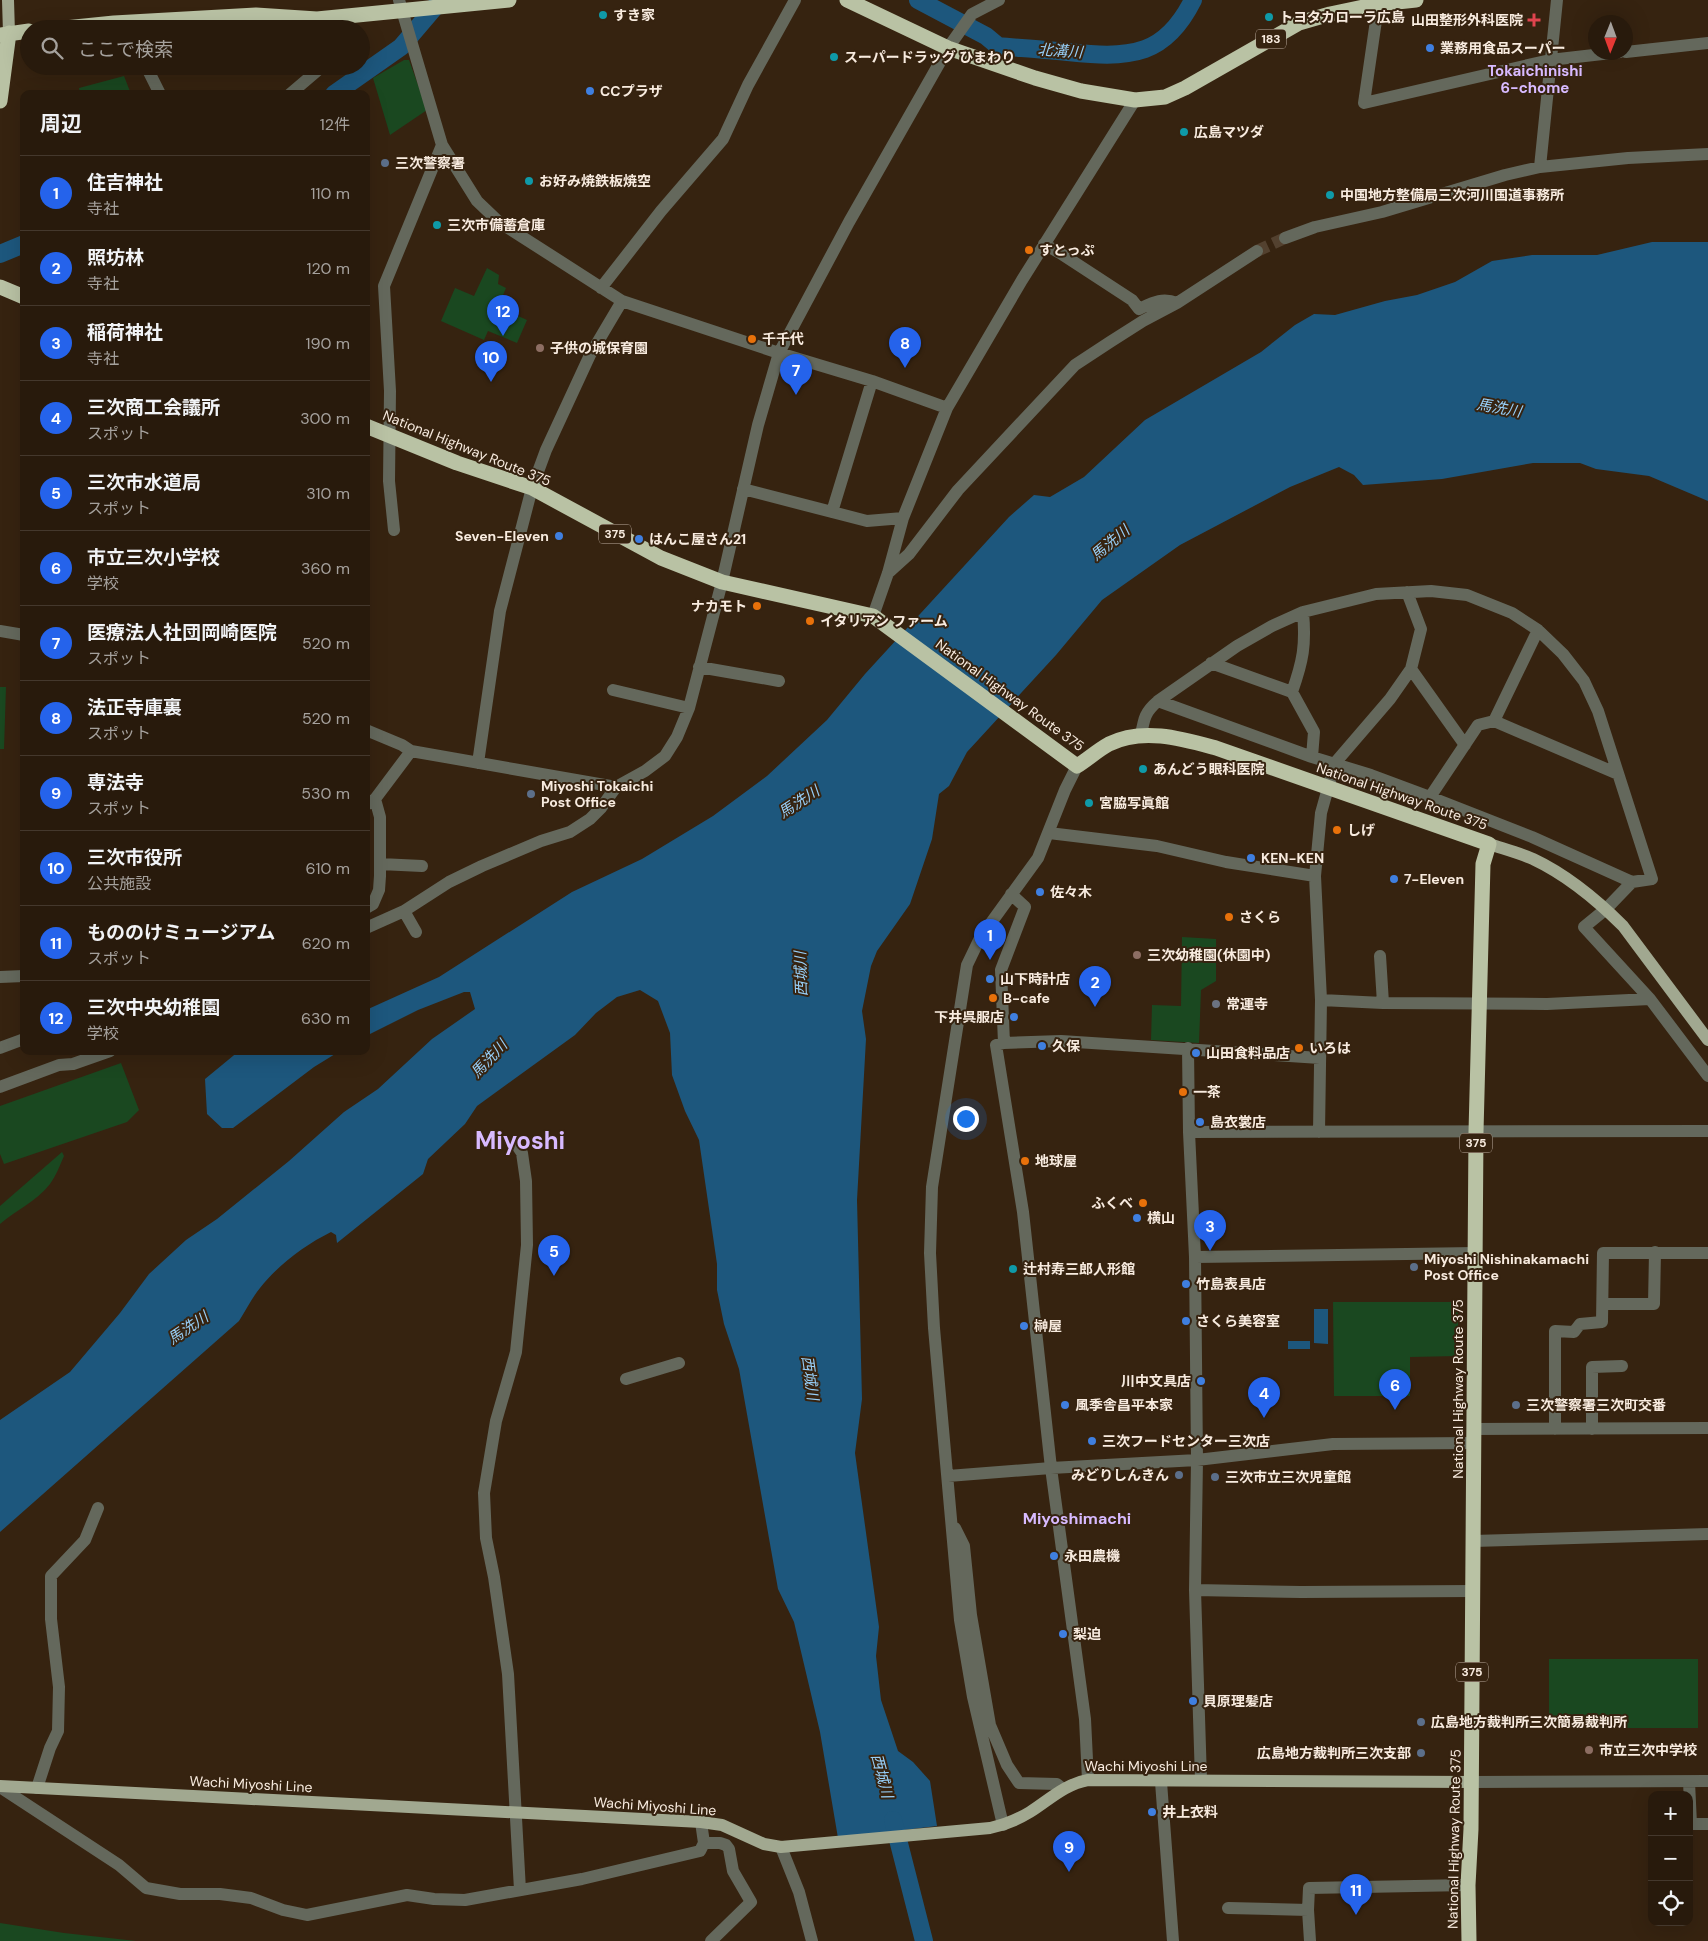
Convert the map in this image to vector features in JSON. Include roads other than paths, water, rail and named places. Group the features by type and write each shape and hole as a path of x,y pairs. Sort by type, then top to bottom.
{"highway":[{"path":"333,20 401,6 428,9 509,0"},
{"name":"183","path":"847,0 948,48 1054,84 1081,91 1135,100 1165,97 1185,88 1300,24 1378,2 1416,0"},
{"path":"192,20 256,15 288,20"},
{"path":"0,101 4,34 20,32"},
{"path":"0,287 20,295"},
{"name":"National Highway Route 375","path":"370,427 457,463 532,488 661,558 722,582 873,616 1077,766 1110,743 1141,735 1177,738 1216,748 1490,844 1483,864 1476,1132 1472,1782 1468,1885 1469,1941"}],"main road":[{"path":"4,34 8,0"},
{"path":"1490,844 1532,859 1548,867 1574,883 1606,909 1623,926 1708,1040"},
{"name":"Wachi Miyoshi Line","path":"0,1786 701,1822 722,1825 764,1844 781,1847 990,1828 1004,1825 1030,1812 1076,1782 1088,1780 1161,1782 1201,1780 1472,1782"}],"street":[{"path":"602,288 661,211 723,139 748,85 796,0"},
{"path":"370,926 404,911 450,882 474,870 541,841 570,832 590,819 602,808 616,787 645,771 665,756 677,737 694,692 722,582 758,425 779,353 849,222 948,48 980,0"},
{"path":"970,17 999,0"},
{"path":"1540,167 1557,0"},
{"path":"1378,2 1364,103 1550,60 1588,56"},
{"path":"401,6 442,145 477,201 493,216 622,301 779,353 872,381 947,408"},
{"path":"1633,51 1708,43"},
{"path":"150,75 158,90"},
{"path":"295,90 312,75"},
{"path":"873,616 904,518 947,408 1044,244 1135,100"},
{"path":"394,530 389,481 390,390 384,286 442,145"},
{"path":"1285,238 1315,227 1382,212 1505,175 1540,167 1628,158 1708,154"},
{"path":"1044,244 1060,252 1132,300 1139,309 1159,300 1170,300 1177,303"},
{"path":"888,573 909,554 958,490 1075,365 1143,321 1177,303 1257,251"},
{"path":"478,763 500,611 532,488 546,450 590,355 622,301"},
{"path":"832,512 872,381"},
{"path":"743,488 867,521 904,518"},
{"path":"1141,735 1144,717 1158,701 1211,663 1272,626 1303,612 1376,594 1431,591 1466,595 1512,613 1538,630 1563,654 1584,681 1598,711 1652,879 1632,882 1532,837 1430,797 1335,763 1312,758 1158,701"},
{"path":"1319,1132 1321,1000 1316,876 1321,813 1335,763 1375,717 1411,669 1421,629 1407,592"},
{"path":"1292,692 1302,664 1305,638 1303,612"},
{"path":"1494,721 1538,630"},
{"path":"0,631 20,634"},
{"path":"1211,663 1292,692 1314,732 1312,758"},
{"path":"699,667 779,681"},
{"path":"1411,669 1465,745"},
{"path":"613,690 689,708"},
{"path":"1430,797 1478,725 1494,721 1618,774"},
{"path":"370,732 402,745 411,751 616,787"},
{"path":"370,906 373,904 379,890 380,864 380,817 371,802 411,751"},
{"path":"1004,1825 973,1697 960,1620 932,1300 930,1253 932,1187 967,965 980,938 1010,894 1038,858 1065,790 1077,766"},
{"path":"1049,833 1157,846 1226,862 1316,876"},
{"path":"380,864 422,866"},
{"path":"1632,882 1606,909 1584,927 1650,999 1708,1076"},
{"path":"1004,1043 1001,970 1025,907 1010,894"},
{"path":"404,911 416,932"},
{"path":"1380,956 1383,1003"},
{"path":"0,977 20,976"},
{"path":"1321,1000 1383,1003 1547,1004 1650,999"},
{"path":"0,1048 20,1040"},
{"path":"1088,1780 1085,1719 1051,1468 1023,1212 996,1045 1004,1043 1061,1041 1320,1058"},
{"path":"1188,1048 1189,1132 1195,1257 1197,1460 1195,1590 1201,1780"},
{"path":"0,1087 59,1065 74,1064 99,1055"},
{"path":"1189,1132 1708,1131"},
{"path":"518,1147 522,1153 526,1181 527,1245 516,1352 496,1421 484,1493 486,1538 494,1577 508,1674 520,1890"},
{"path":"1603,1304 1654,1304 1655,1252"},
{"path":"1555,1429 1555,1332 1574,1332 1580,1324 1602,1322 1603,1253 1708,1252"},
{"path":"1195,1257 1475,1253"},
{"path":"626,1379 679,1363"},
{"path":"1592,1430 1592,1367 1622,1366"},
{"path":"948,1476 1197,1460 1333,1444 1474,1436 1555,1429 1708,1428"},
{"path":"37,1788 50,1748 58,1731 58,1687 51,1619 51,1576 85,1540 98,1508"},
{"path":"951,1522 964,1546 971,1616 990,1725 1007,1766 1019,1783 1057,1784 1063,1789"},
{"path":"1473,1541 1708,1534"},
{"path":"1195,1590 1301,1592 1473,1591"},
{"path":"1472,1782 1708,1781"},
{"path":"1161,1782 1173,1941"},
{"path":"1689,1782 1691,1824 1708,1824"},
{"path":"0,1786 119,1865 146,1888 180,1894 220,1894 252,1898 283,1910 307,1915 407,1895 434,1899 465,1900 582,1879 700,1851 704,1843 701,1822"},
{"path":"704,1843 726,1845 729,1849 733,1871 751,1902 711,1941"},
{"path":"781,1847 799,1892 812,1941"},
{"path":"1310,1941 1309,1888 1468,1885"},
{"path":"1228,1908 1308,1910"}],"water":[{"name":"馬洗川","path":"1652,242 1708,242 1708,501 1649,476 1596,469 1580,463 1533,463 1442,479 1363,485 1354,475 1339,467 1290,487 1180,545 1102,600 1056,655 967,752 949,786 939,794 932,839 910,904 877,951 871,966 862,1011 866,1039 857,1200 862,1399 855,1453 879,1627 876,1656 881,1700 898,1751 913,1762 930,1781 937,1826 838,1838 820,1732 794,1622 778,1589 739,1369 724,1324 717,1290 717,1264 699,1140 685,1111 672,1075 670,1033 658,1001 640,990 617,997 596,1013 575,1035 477,1106 465,1124 428,1159 423,1174 337,1243 336,1235 331,1232 302,1249 284,1263 260,1288 239,1321 0,1532 0,1420 70,1372 120,1313 149,1274 186,1240 217,1219 289,1161 344,1112 378,1089 432,1039 475,1009 470,992 464,992 418,1010 370,1034 370,1008 439,977 572,892 642,859 713,816 767,776 827,720 865,674 1009,517 1034,495 1050,497 1084,477 1145,420 1261,352 1295,325 1314,314 1335,315 1385,301 1417,295 1455,282 1492,261 1532,255 1597,255"},
{"path":"234,1055 334,1055 314,1067 233,1128 222,1128 207,1114 205,1079"},
{"path":"1314,1309 1328,1309 1328,1344 1314,1343"},
{"path":"1288,1341 1310,1341 1310,1349 1288,1349"}],"waterway":[{"name":"北溝川","path":"370,69 401,47 441,0"},
{"name":"北溝川","path":"918,0 986,36 998,46 1108,55 1145,49 1160,41 1174,29 1193,0"},
{"name":"北溝川","path":"340,90 361,75"},
{"name":"北溝川","path":"0,254 20,246"},
{"name":"西城川","path":"893,1820 924,1941"}],"tunnel":[{"path":"1257,251 1285,238"}],"place":[{"name":"すき家","path":"603,15"},
{"name":"トヨタカローラ広島","path":"1269,17"},
{"name":"山田整形外科医院","path":"1534,20"},
{"name":"業務用食品スーパー","path":"1430,48"},
{"name":"スーパードラッグ ひまわり","path":"834,57"},
{"name":"CCプラザ","path":"590,91"},
{"name":"広島マツダ","path":"1184,132"},
{"name":"三次警察署","path":"385,163"},
{"name":"お好み焼鉄板焼空","path":"529,181"},
{"name":"中国地方整備局三次河川国道事務所","path":"1330,195"},
{"name":"三次市備蓄倉庫","path":"437,225"},
{"name":"すとっぷ","path":"1029,250"},
{"name":"三次中央幼稚園","path":"503,336"},
{"name":"千千代","path":"752,339"},
{"name":"子供の城保育園","path":"540,348"},
{"name":"法正寺庫裏","path":"905,368"},
{"name":"三次市役所","path":"491,382"},
{"name":"医療法人社団岡崎医院","path":"796,395"},
{"name":"Seven-Eleven","path":"559,536"},
{"name":"はんこ屋さん21","path":"639,539"},
{"name":"ナカモト","path":"757,606"},
{"name":"イタリアン ファーム","path":"810,621"},
{"name":"あんどう眼科医院","path":"1143,769"},
{"name":"Miyoshi Tokaichi Post Office","path":"531,794"},
{"name":"宮脇写眞館","path":"1089,803"},
{"name":"しげ","path":"1337,830"},
{"name":"KEN-KEN","path":"1251,858"},
{"name":"7-Eleven","path":"1394,879"},
{"name":"佐々木","path":"1040,892"},
{"name":"さくら","path":"1229,917"},
{"name":"三次幼稚園(休園中)","path":"1137,955"},
{"name":"住吉神社","path":"990,960"},
{"name":"山下時計店","path":"990,979"},
{"name":"B-cafe","path":"993,998"},
{"name":"常運寺","path":"1216,1004"},
{"name":"照坊林","path":"1095,1007"},
{"name":"下井呉服店","path":"1014,1017"},
{"name":"久保","path":"1042,1046"},
{"name":"いろは","path":"1299,1048"},
{"name":"山田食料品店","path":"1196,1053"},
{"name":"一茶","path":"1183,1092"},
{"name":"島衣裳店","path":"1200,1122"},
{"name":"地球屋","path":"1025,1161"},
{"name":"ふくべ","path":"1143,1203"},
{"name":"横山","path":"1137,1218"},
{"name":"稲荷神社","path":"1210,1251"},
{"name":"Miyoshi Nishinakamachi Post Office","path":"1414,1267"},
{"name":"辻村寿三郎人形館","path":"1013,1269"},
{"name":"三次市水道局","path":"554,1276"},
{"name":"竹島表具店","path":"1186,1284"},
{"name":"さくら美容室","path":"1186,1321"},
{"name":"榊屋","path":"1024,1326"},
{"name":"川中文具店","path":"1201,1381"},
{"name":"風季舎昌平本家","path":"1065,1405"},
{"name":"三次警察署三次町交番","path":"1516,1405"},
{"name":"市立三次小学校","path":"1395,1410"},
{"name":"三次商工会議所","path":"1264,1418"},
{"name":"三次フードセンター三次店","path":"1092,1441"},
{"name":"みどりしんきん","path":"1179,1475"},
{"name":"三次市立三次児童館","path":"1215,1477"},
{"name":"永田農機","path":"1054,1556"},
{"name":"梨迫","path":"1063,1634"},
{"name":"貝原理髪店","path":"1193,1701"},
{"name":"広島地方裁判所三次簡易裁判所","path":"1421,1722"},
{"name":"市立三次中学校","path":"1589,1750"},
{"name":"広島地方裁判所三次支部","path":"1421,1753"},
{"name":"井上衣料","path":"1152,1812"},
{"name":"専法寺","path":"1069,1872"},
{"name":"もののけミュージアム","path":"1356,1915"}],"district":[{"name":"Tokaichinishi 6-chome","path":"1535,80"},
{"name":"Miyoshi","path":"520,1141"},
{"name":"Miyoshimachi","path":"1077,1518"}]}
